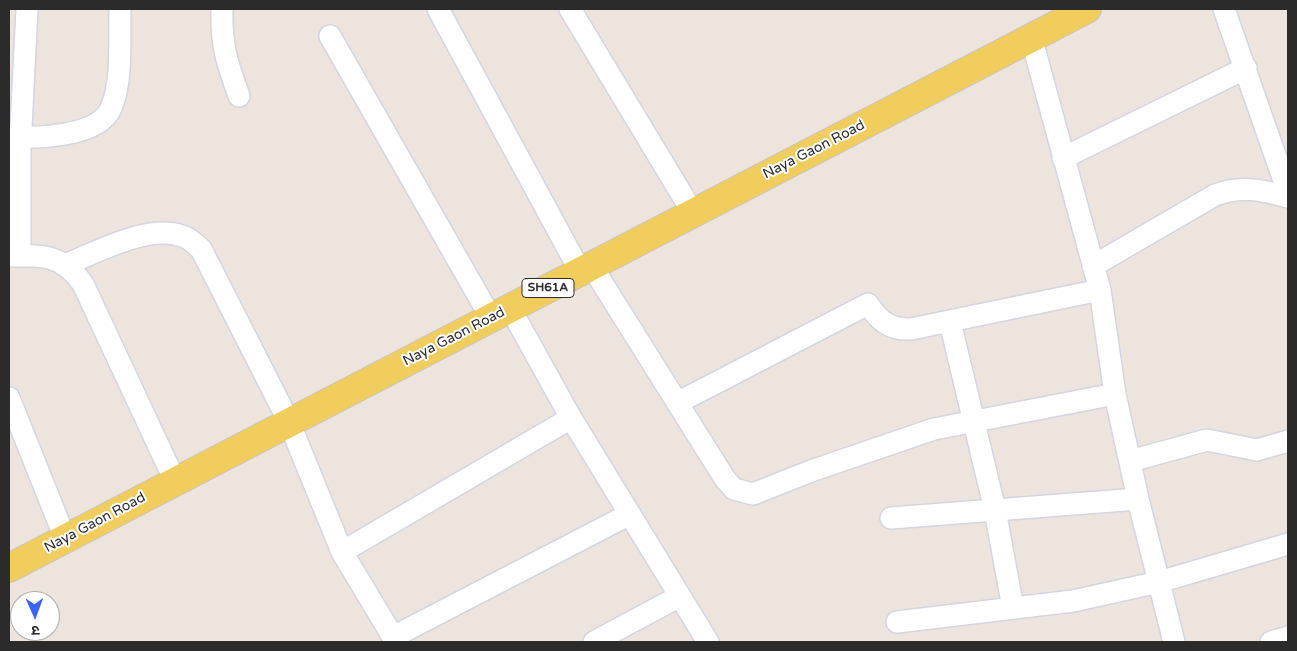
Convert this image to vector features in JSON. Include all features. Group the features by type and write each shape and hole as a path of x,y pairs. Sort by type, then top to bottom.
{"main road":[{"name":"Naya Gaon Road","path":"9,568 1086,9"}],"street":[{"path":"27,9 16,140 19,178 14,256 51,257 76,273 83,284 175,481"},
{"path":"16,140 71,134 97,124 110,110 116,92 120,9"},
{"path":"222,9 221,35 225,56 239,96"},
{"path":"438,9 586,268 678,403 725,479 734,489 753,494 811,470 934,429 1115,394"},
{"path":"570,9 693,213"},
{"path":"1224,9 1288,192"},
{"path":"330,36 501,313 571,418 708,642"},
{"path":"1031,37 1100,290 1115,394 1138,499 1174,642"},
{"path":"1063,158 1246,68"},
{"path":"1093,266 1215,195 1231,189 1259,189 1288,197"},
{"path":"65,265 149,234 171,233 190,239 201,249 289,422 342,552 395,640 630,514"},
{"path":"678,403 868,304 881,321 892,328 911,329 1100,290"},
{"path":"950,322 994,510 1013,608"},
{"path":"9,398 65,538"},
{"path":"342,552 571,418"},
{"path":"1130,461 1207,440 1257,450 1288,441"},
{"path":"891,518 1138,499"},
{"path":"897,622 1073,601 1159,582 1288,544"},
{"path":"594,642 680,596"},
{"path":"1271,642 1288,637"}]}
